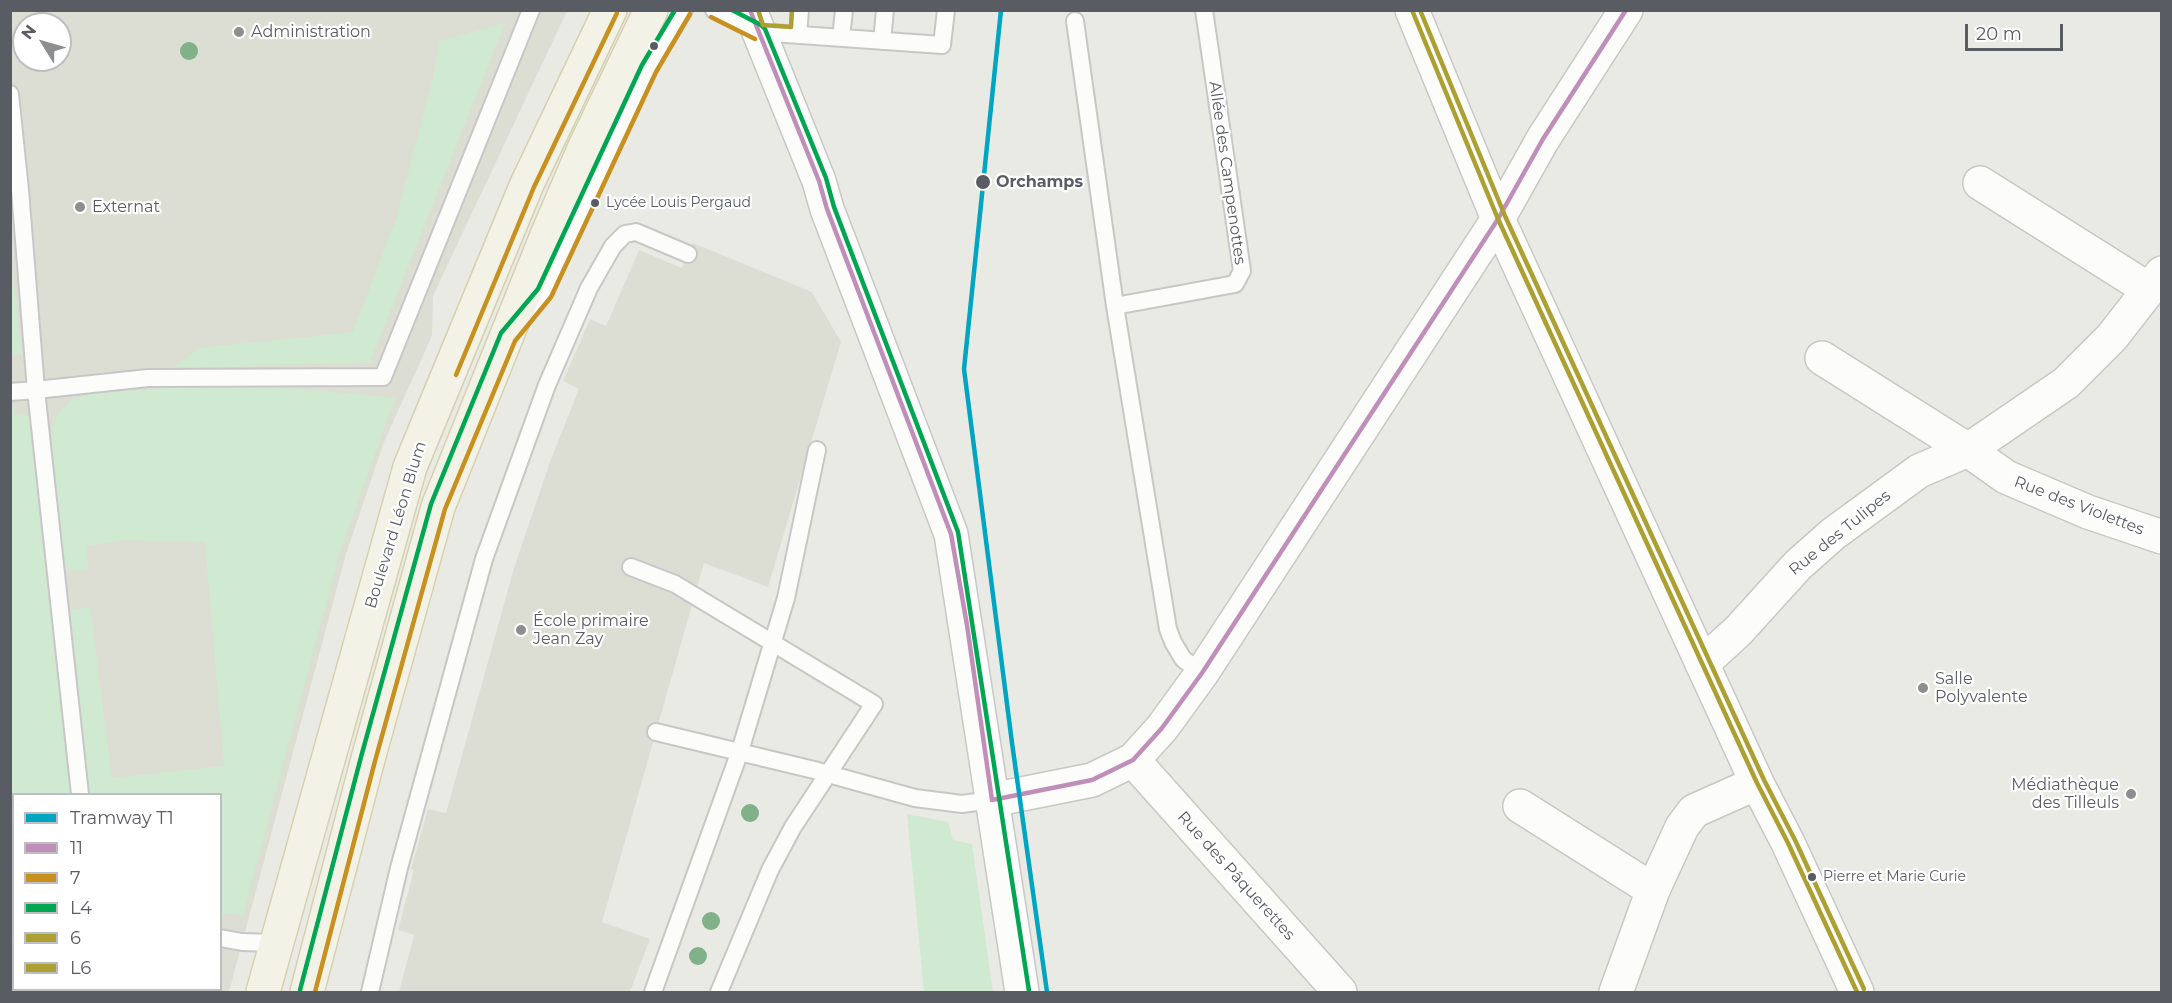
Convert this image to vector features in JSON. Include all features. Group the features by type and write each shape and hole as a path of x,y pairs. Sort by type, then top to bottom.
{"main road":[{"name":"Boulevard Léon Blum","path":"263,993 410,467 527,184 610,10"},
{"path":"307,993 365,770 438,507 584,149 651,10"}],"street":[{"path":"1412,10 1498,219 1757,783 1788,843 1857,993"},
{"path":"992,800 1092,780 1133,760 1162,728 1202,673 1498,219 1543,139 1626,10"},
{"path":"754,21 819,181 827,209 951,534 967,625 1022,993"},
{"name":"Rue des Tulipes","path":"1702,664 1738,630 1798,565 1833,534 1919,471 1968,450 2066,383 2112,336 2155,281 1980,183"},
{"path":"1822,358 1968,450"},
{"name":"Rue des Violettes","path":"1968,450 2006,477 2088,512 2162,537"},
{"name":"Rue des Pâquerettes","path":"1133,760 1340,993"},
{"path":"1616,993 1653,890 1682,826 1694,812 1757,783"},
{"path":"1520,806 1653,890"}],"lane":[{"path":"10,392 148,378 383,376 531,10"},
{"path":"508,337 544,293 649,68 684,10"},
{"path":"714,10 798,35 942,45 946,10"},
{"path":"798,35 800,10"},
{"path":"841,38 844,10"},
{"path":"882,41 885,10"},
{"name":"Allée des Campenottes","path":"1115,306 1235,284 1242,271 1204,10"},
{"path":"1075,21 1115,306 1168,629 1183,659 1202,673"},
{"path":"10,94 15,190 80,793"},
{"path":"370,993 399,868 484,559 547,385 589,288 613,246 626,234 636,232 688,254"},
{"path":"653,993 740,751 786,598 818,450"},
{"path":"632,567 675,584 874,704 793,827 770,870 719,993"},
{"path":"656,732 740,751 915,798 962,804 992,800"},
{"path":"222,938 276,944"}],"shaded area":[{"path":"10,11 567,11 433,296 432,336 384,442 346,554 229,992 11,992"},
{"path":"693,243 812,292 841,342 768,587 704,563 602,922 650,939 630,992 399,992 414,935 398,930 414,870 411,869 428,809 446,813 514,568 551,459 579,389 563,381 590,319 606,326 639,250 682,268"}],"green space":[{"path":"505,23 370,362 171,369 200,348 353,332 396,219 433,78 439,41"},
{"path":"10,247 22,354 11,355 10,355"},
{"path":"241,383 395,398 340,552 243,915 224,913 222,919 222,793 88,793 68,611 90,607 112,778 224,766 205,542 124,540 87,546 88,571 65,570 50,432 59,412 73,399 95,393"},
{"path":"11,405 16,407 14,413 19,416 24,413 30,420 70,793 12,793 11,909"},
{"path":"907,814 948,822 953,840 972,844 993,992 924,992"}],"tram line":[{"name":"T1","path":"1001,10 964,369 1012,743 1047,992"}],"transit line":[{"name":"L4","path":"300,990 431,504 501,333 538,289 642,65 675,10"},
{"name":"L4","path":"732,10 765,29 826,178 834,207 958,532 1029,991"},
{"name":"11","path":"750,10 819,181 827,209 951,534 967,625 992,800"},
{"name":"6","path":"758,10 763,25 791,27 792,10"},
{"name":"L6","path":"1412,10 1498,219 1757,783 1788,843 1857,992"},
{"name":"6","path":"1420,10 1505,216 1764,780 1795,840 1864,989"},
{"name":"11","path":"992,800 1092,780 1133,760 1162,728 1202,673 1498,219 1543,139 1626,10"},
{"name":"7","path":"456,375 534,187 617,13"},
{"name":"7","path":"315,992 375,761 445,509 515,341 551,297 656,72 690,14"},
{"name":"7","path":"711,17 755,39"}],"place":[{"name":"Administration","path":"239,32"},
{"name":"Orchamps","path":"983,182"},
{"name":"Lycée Louis Pergaud","path":"595,203"},
{"name":"Externat","path":"80,207"},
{"name":"École primaire Jean Zay","path":"521,630"},
{"name":"Salle Polyvalente","path":"1923,688"},
{"name":"Médiathèque des Tilleuls","path":"2131,794"},
{"name":"Pierre et Marie Curie","path":"1812,877"}]}
